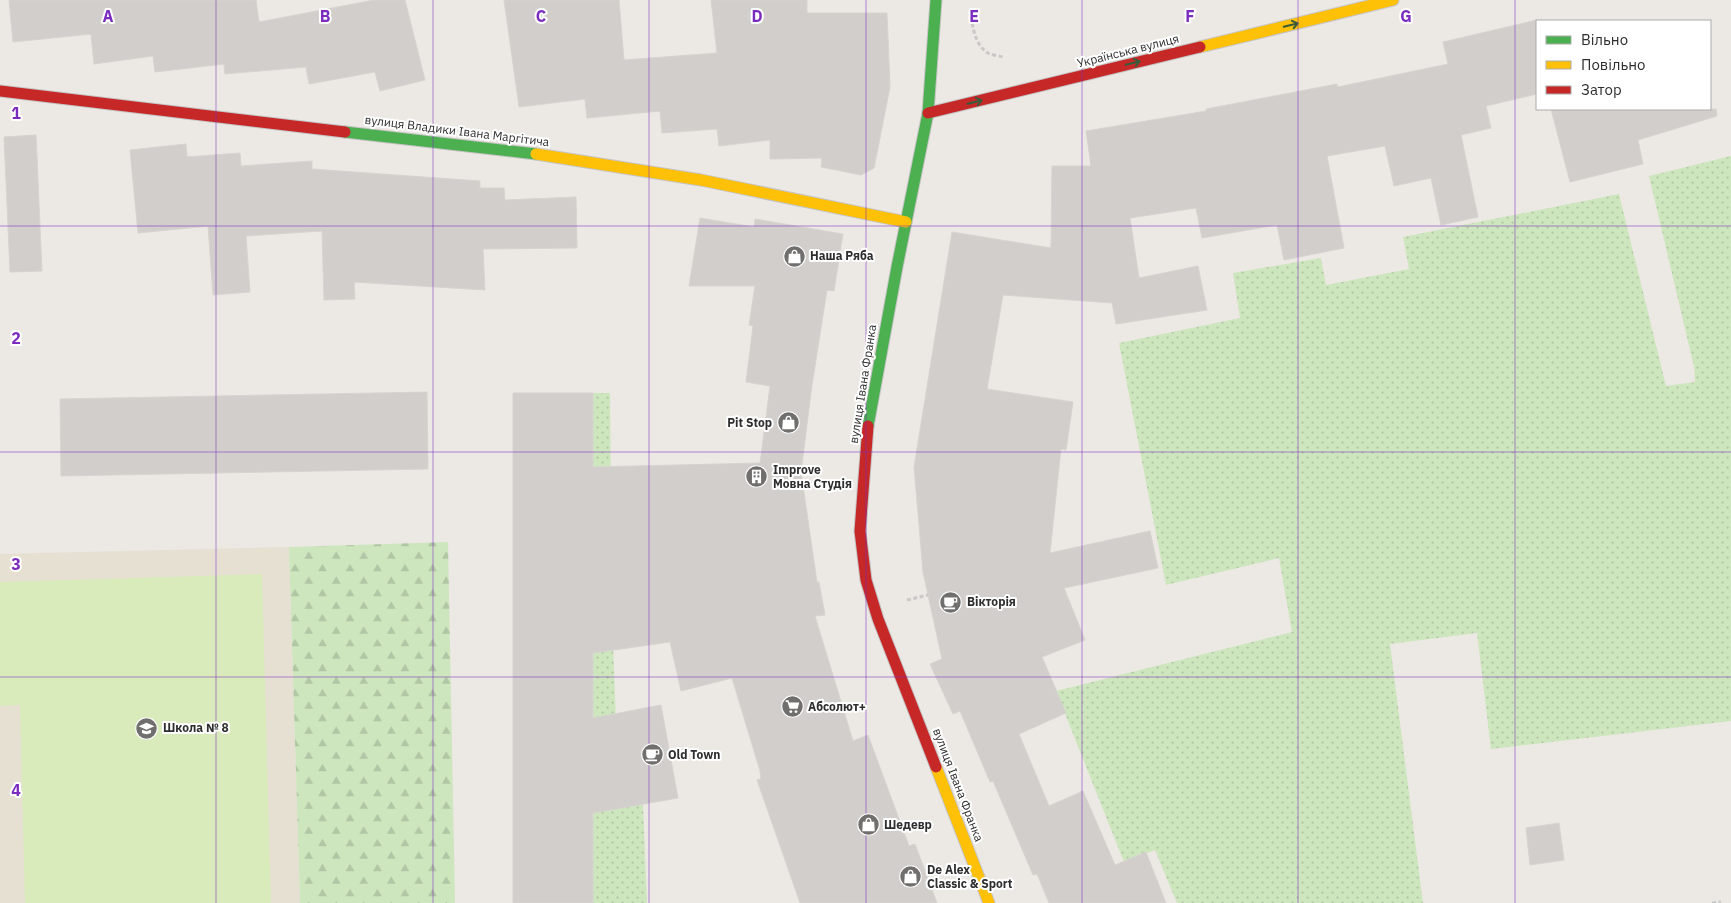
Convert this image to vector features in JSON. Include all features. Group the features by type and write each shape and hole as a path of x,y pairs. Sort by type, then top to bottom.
{"street":[{"name":"вулиця Івана Франка","path":"936,0 928,113 867,431 860,531 866,580 882,628 989,903"},
{"name":"Українська вулиця","path":"928,113 1393,0"},
{"name":"вулиця Владики Івана Маргітича","path":"0,91 527,153 701,180 906,222"}],"path":[{"path":"971,9 973,31 979,44 987,53 1003,57"},
{"path":"901,601 928,595"},
{"path":"1712,903 1721,902"}],"shaded area":[{"name":"Школа № 8","path":"289,547 300,903 0,903 0,554"}],"green space":[{"path":"1731,156 1731,721 1491,749 1477,633 1390,644 1423,903 1177,903 1155,850 1124,862 1056,691 1292,632 1279,558 1166,585 1119,343 1240,318 1233,273 1321,258 1326,285 1409,269 1403,237 1619,194 1666,386 1695,382 1694,367 1649,176"},
{"path":"593,393 610,393 612,615 619,804 643,804 647,903 593,903"},
{"path":"448,542 455,903 300,903 289,547"},
{"name":"Школа № 8","path":"262,574 271,903 25,903 20,705 0,706 0,582"}],"building":[{"path":"9,0 256,0 259,22 374,0 405,0 425,80 380,91 375,72 309,84 306,67 225,74 224,64 155,72 153,56 94,64 91,34 13,42"},
{"path":"504,0 619,0 624,60 717,53 711,0 807,0 807,13 887,13 890,87 874,168 861,175 821,167 822,158 770,159 770,140 719,146 717,129 662,133 660,111 587,118 585,99 519,107"},
{"path":"1536,20 1536,94 1486,106 1491,128 1461,135 1478,217 1441,225 1431,178 1394,186 1385,146 1327,156 1344,248 1284,260 1277,225 1202,238 1196,208 1130,218 1139,278 1198,266 1207,310 1116,324 1112,303 1003,295 987,389 1073,402 1066,450 1061,449 1050,553 1150,531 1158,568 1064,588 1085,640 1042,657 1066,713 1019,734 1049,806 1083,791 1115,865 1146,852 1166,903 1049,903 1037,874 1033,875 993,781 990,782 960,711 953,714 930,664 942,659 923,572 914,467 952,232 1051,248 1052,166 1091,166 1086,131 1206,111 1206,109 1337,84 1338,87 1448,64 1443,42"},
{"path":"1716,109 1717,116 1638,140 1643,164 1570,182 1551,110"},
{"path":"36,135 42,271 10,272 4,137"},
{"path":"186,144 187,157 240,153 241,166 312,161 312,169 480,181 480,188 504,188 505,200 576,197 577,248 483,249 485,290 354,282 355,299 324,300 322,231 246,236 250,292 213,295 208,226 138,233 130,150"},
{"path":"700,218 754,227 755,219 843,234 834,291 827,290 801,472 817,582 819,582 825,615 815,616 853,741 868,735 909,846 915,844 937,903 800,903 757,780 761,779 760,771 732,678 681,691 670,642 593,653 593,718 661,705 678,798 593,813 593,903 513,903 513,393 593,393 593,467 760,463 770,386 746,382 753,326 749,325 755,286 689,286"},
{"path":"427,392 428,469 61,476 60,399"},
{"path":"1559,823 1564,860 1530,865 1526,828"}],"traffic: fast":[{"path":"868,426 928,113 936,0"},
{"path":"345,132 536,154"}],"traffic: slow":[{"path":"1200,47 1393,0"},
{"path":"536,154 701,180 906,222"},
{"path":"936,767 989,903"}],"traffic: jam":[{"path":"928,113 1200,47"},
{"path":"0,91 345,132"},
{"path":"868,426 860,531 866,580 878,619 936,767"}],"place":[{"name":"Наша Ряба","path":"794,256"},
{"name":"Pit Stop","path":"788,423"},
{"name":"Improve Мовна Студія","path":"757,477"},
{"name":"Вікторія","path":"951,602"},
{"name":"Абсолют+","path":"792,707"},
{"name":"Школа № 8","path":"147,728"},
{"name":"Old Town","path":"652,755"},
{"name":"Шедевр","path":"868,825"},
{"name":"De Alex Classic & Sport","path":"911,877"}]}
